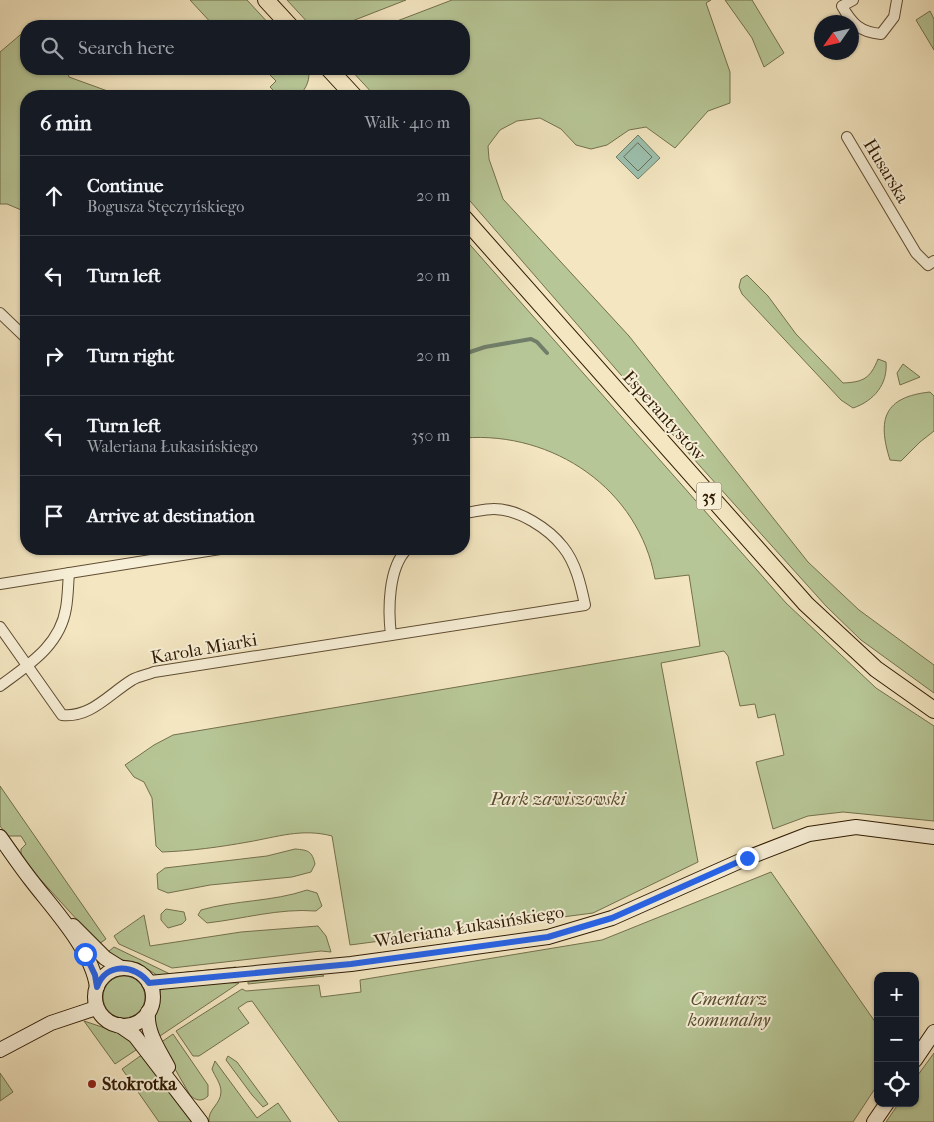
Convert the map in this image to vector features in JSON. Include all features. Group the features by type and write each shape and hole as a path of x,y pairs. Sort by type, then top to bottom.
{"main road":[{"path":"266,0 284,20"},
{"path":"335,75 348,90"},
{"name":"Esperantystów","path":"470,225 806,604 876,669 934,710"}],"street":[{"path":"853,0 842,6 852,24 866,32 881,34 894,17 897,0"},
{"name":"Husarska","path":"847,137 916,252 928,264 934,261"},
{"path":"0,313 20,332"},
{"name":"Karola Miarki","path":"0,627 62,715 76,717 93,708 133,680 154,672 585,605 573,564 564,548 546,531 525,517 496,509 470,512"},
{"path":"0,584 182,555"},
{"path":"391,635 389,614 390,588 400,555"},
{"path":"0,686 28,666 52,643 66,610 69,573"},
{"name":"Waleriana Łukasińskiego","path":"149,983 351,964 548,937 612,918 747,858 809,834 856,827 931,835"},
{"path":"0,837 54,908 92,967 97,987 96,1008 107,1020 120,1025 136,1036 201,1122"},
{"path":"54,908 106,958 121,968 139,973 149,983 152,1000 148,1012 152,1035 180,1092"},
{"path":"97,987 104,975 121,968"},
{"path":"0,1050 51,1023 96,1008"},
{"path":"120,1025 133,1024 148,1012"},
{"path":"919,1054 934,1032"},
{"path":"874,1122 883,1107"}],"green space":[{"path":"190,0 247,0 265,20 208,20"},
{"path":"287,0 406,0 355,20 305,20"},
{"path":"452,0 711,0 706,3 730,72 730,103 708,111 675,148 646,127 629,130 607,145 591,149 576,145 561,129 540,118 517,121 500,130 488,146 489,159 503,199 629,336 808,562 859,610 934,665 934,693 861,640 826,606 700,466 470,201 470,90 369,90 356,75 470,75 470,20 400,20"},
{"path":"725,0 752,0 784,53 764,67 752,38"},
{"path":"930,11 934,19 934,50 916,20"},
{"path":"20,35 20,75 68,75 69,77 105,90 20,90 20,209 7,204 0,204 0,52"},
{"path":"270,75 309,75 303,90 273,90 270,87 276,81"},
{"name":"Park zawiszowski","path":"470,245 786,603 876,688 934,726 934,821 843,812 808,816 773,829 756,762 784,755 775,714 758,718 755,704 740,706 728,656 724,651 661,663 698,862 593,913 350,945 332,836 300,833 195,850 162,852 156,846 152,798 144,782 134,777 125,765 154,745 173,735 700,646 689,575 655,579 646,547 631,518 611,493 587,472 559,456 529,444 497,438 470,438"},
{"path":"747,275 768,296 796,334 843,383 856,382 865,378 872,371 878,359 886,362 885,377 878,391 867,401 853,408 841,400 742,294 739,287 741,279"},
{"path":"903,364 920,377 900,385 897,373"},
{"path":"930,392 934,396 934,431 901,461 890,460 884,433 888,412 903,399"},
{"path":"0,786 106,939 99,944 21,856 21,849 26,844 21,836 8,836 0,826"},
{"path":"295,849 311,854 315,864 311,872 292,877 210,885 168,893 158,889 157,874 165,868 267,856"},
{"name":"Cmentarz komunalny","path":"771,872 874,1020 874,1090 853,1122 339,1122 252,1001 238,1008 249,1023 199,1056 193,1056 176,1031 242,989 246,991 319,985 321,997 361,992 360,980 602,940"},
{"path":"307,890 317,893 322,906 316,911 275,912 207,923 198,915 201,910 227,904 280,897"},
{"path":"166,909 184,912 186,920 182,924 168,928 161,920 161,914"},
{"path":"144,915 150,946 241,932 318,926 326,936 331,952 321,951 172,968 119,944 114,936"},
{"path":"114,947 170,974 236,967 238,971 160,977 138,963 118,959 108,952"},
{"path":"321,974 324,976 248,984 248,982"},
{"path":"128,976 136,979 142,985 145,997 142,1009 136,1015 120,1018 112,1015 106,1009 103,993 106,985 112,979"},
{"path":"214,982 239,983 157,1038 154,1019 159,1007 160,989"},
{"path":"84,1021 123,1034 139,1048 115,1064"},
{"path":"173,1034 208,1085 208,1096 204,1099 197,1100 190,1095 160,1043"},
{"path":"934,1053 934,1122 886,1122 896,1107 919,1107 919,1074"},
{"path":"143,1054 192,1122 159,1122 122,1069"},
{"path":"228,1056 237,1062 268,1104 263,1107 252,1095 226,1060"},
{"path":"215,1061 257,1118 278,1103 291,1122 209,1122 210,1114 219,1100 221,1092 212,1069"},
{"path":"0,1073 13,1092 0,1101"}],"water":[{"path":"638,135 660,158 638,179 616,157"}],"waterway":[{"path":"470,352 485,347 531,339 537,342 547,353"}],"place":[{"name":"Stokrotka","path":"92,1084"}],"route":[{"path":"85,954 95,975 97,987 104,975 114,969 121,968 134,970 149,983 351,964 548,937 612,918 747,858"}]}
